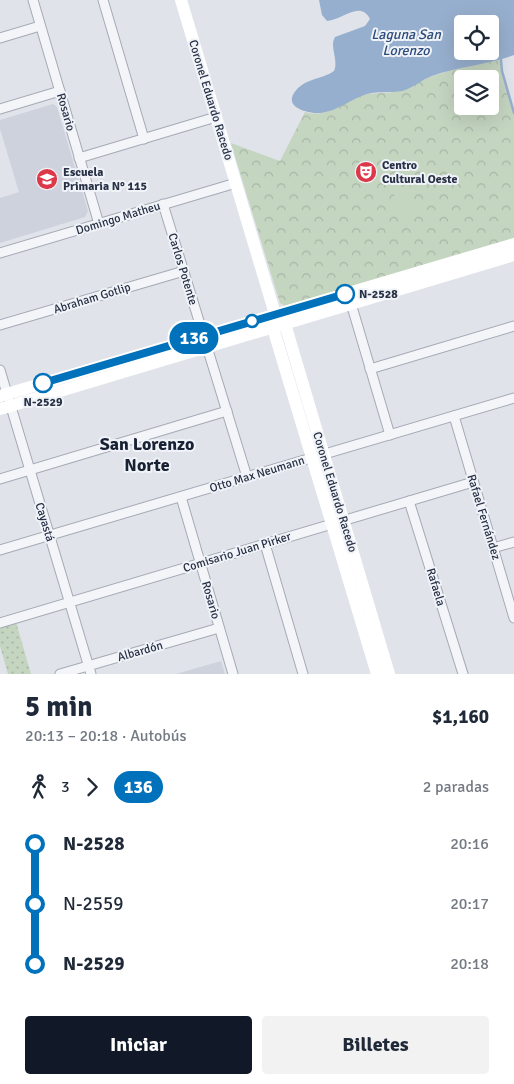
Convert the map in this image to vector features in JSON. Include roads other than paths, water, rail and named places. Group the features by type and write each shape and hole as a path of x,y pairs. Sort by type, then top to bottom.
{"street":[{"name":"Rosario","path":"33,0 99,224"},
{"path":"103,0 144,139"},
{"name":"Coronel Eduardo Racedo","path":"182,0 275,314 273,328 318,456 389,674"},
{"path":"0,38 40,26"},
{"path":"0,109 60,92"},
{"path":"79,158 216,117"},
{"name":"Domingo Matheu","path":"0,253 236,183"},
{"name":"Carlos Potente","path":"163,204 247,477"},
{"path":"205,341 273,328 349,298 514,244"},
{"path":"4,401 205,341 275,314 349,298 514,255"},
{"name":"Abraham Gotlip","path":"0,325 184,271"},
{"path":"349,298 390,435"},
{"name":"Coronel Eduardo Racedo","path":"275,314 285,324 318,456"},
{"path":"370,369 514,326"},
{"name":"Cayastá","path":"0,370 4,401 30,470 89,670"},
{"name":"Otto Max Neumann","path":"0,550 514,398"},
{"path":"0,478 227,411"},
{"name":"Rafael Fernández","path":"454,416 514,616"},
{"name":"Comisario Juan Pirker","path":"0,623 473,482"},
{"name":"Rosario","path":"181,497 233,674"},
{"name":"Rafaela","path":"409,501 463,674"},
{"name":"Coronel Eduardo Racedo","path":"338,522 377,674"},
{"path":"493,548 514,542"},
{"path":"265,544 303,674"},
{"name":"Albardón","path":"60,674 89,670 219,628"}],"water":[{"name":"Laguna San Lorenzo","path":"319,0 514,0 514,55 499,60 499,15 454,15 454,60 497,60 442,73 402,91 367,94 327,112 311,113 296,107 292,98 294,93 308,82 334,71 333,41 335,37 365,26 370,19 361,11 356,11 327,21 322,15"}],"waterway":[{"path":"501,60 502,71 514,113"}],"place":[{"name":"Centro Cultural Oeste","path":"366,172"},
{"name":"Escuela Primaria N° 115","path":"47,179"},
{"name":"N-2528","path":"345,294"},
{"name":"N-2529","path":"43,383"}],"district":[{"name":"San Lorenzo Norte","path":"147,454"}]}
